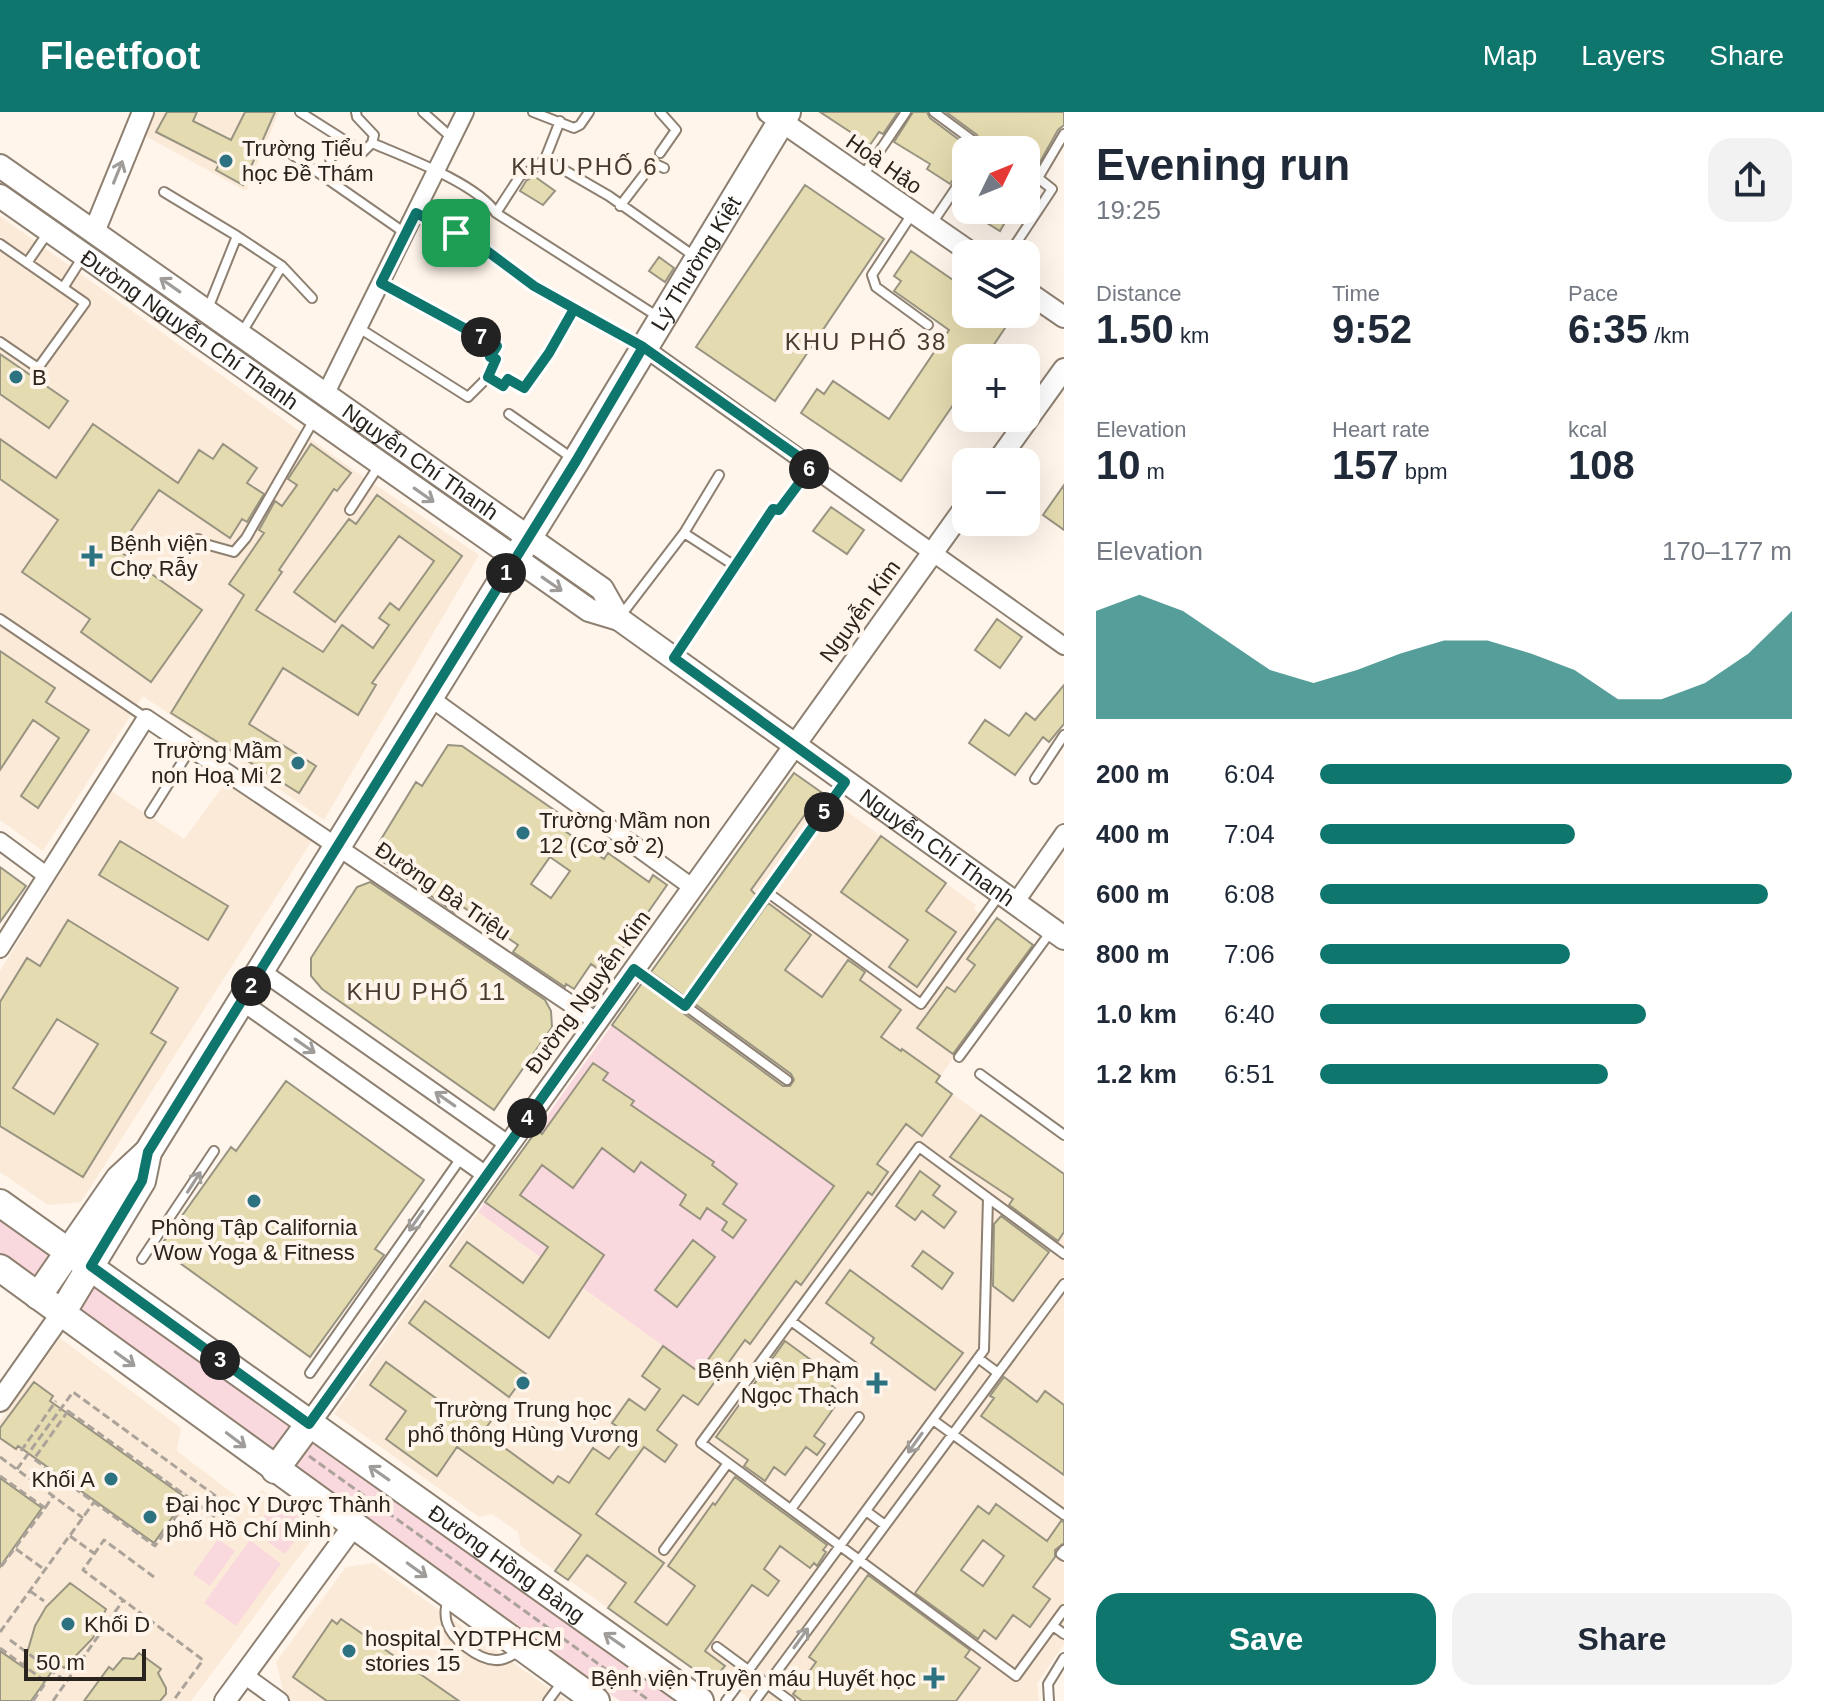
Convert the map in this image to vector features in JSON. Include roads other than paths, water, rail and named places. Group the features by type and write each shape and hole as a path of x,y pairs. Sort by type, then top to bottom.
{"main road":[{"name":"Lý Thường Kiệt","path":"148,1152 576,461 698,258 779,115"},
{"name":"Nguyễn Chí Thanh","path":"0,166 325,395 522,548"},
{"name":"Đường Nguyễn Chí Thanh","path":"0,196 381,464 522,548 589,610 619,619"},
{"path":"50,231 63,210"},
{"path":"84,255 94,232"},
{"path":"251,373 265,352"},
{"path":"315,417 325,395"},
{"name":"Nguyễn Chí Thanh","path":"619,619 1058,934"},
{"path":"38,1296 119,1179 148,1152"},
{"path":"62,1313 142,1181 148,1152"},
{"name":"Đường Hồng Bàng","path":"0,1203 700,1701"},
{"path":"36,1228 94,1215"},
{"path":"0,1268 596,1701"},
{"path":"275,1470 309,1424"}],"street":[{"path":"94,232 143,112"},
{"path":"325,395 465,112"},
{"name":"Hoà Hảo","path":"779,115 953,240"},
{"path":"1040,301 1064,317"},
{"path":"643,347 1064,646"},
{"path":"1007,448 1064,369"},
{"name":"Nguyễn Kim","path":"794,745 952,526"},
{"path":"429,697 692,887"},
{"path":"0,949 146,718"},
{"name":"Đường Bà Triệu","path":"146,718 596,1021"},
{"name":"Đường Nguyễn Kim","path":"309,1424 794,745"},
{"path":"1008,898 1064,833"},
{"path":"0,841 46,875"},
{"path":"260,970 508,1144"},
{"path":"241,1001 486,1175"},
{"path":"0,1401 62,1313"},
{"path":"225,1701 354,1525"},
{"path":"244,1675 280,1701"}],"lane":[{"path":"300,112 363,152 372,143 374,135 356,112"},
{"path":"423,112 452,138"},
{"path":"533,112 574,128 589,112"},
{"path":"660,112 676,130 660,153"},
{"path":"862,177 906,112"},
{"path":"934,112 967,136"},
{"path":"496,213 520,176 545,159 560,121"},
{"path":"1018,240 1052,189 1038,178 1064,134"},
{"path":"330,159 347,141"},
{"path":"372,143 476,192 493,205 496,213 661,318"},
{"path":"280,146 405,234"},
{"path":"545,159 588,183 698,258"},
{"path":"620,206 653,163 664,168"},
{"path":"164,192 282,266 312,298"},
{"path":"931,225 952,194"},
{"path":"416,213 487,251 534,286 643,347"},
{"path":"913,213 872,275 872,281 928,325"},
{"path":"27,263 50,231"},
{"path":"207,311 237,236"},
{"path":"0,244 85,303 38,368 0,342"},
{"path":"63,288 84,255"},
{"path":"241,335 282,266"},
{"path":"359,328 468,397 488,377 496,359 490,357 497,346 381,283"},
{"path":"488,377 503,386 508,379 524,388 549,353 574,309"},
{"path":"509,414 576,461"},
{"path":"198,539 234,552 246,538 315,417"},
{"path":"350,510 381,464"},
{"path":"674,658 773,509 779,510 812,466"},
{"path":"619,619 684,533 719,475"},
{"path":"684,533 735,566"},
{"path":"0,619 146,718"},
{"path":"1035,779 1064,735"},
{"path":"150,813 191,748"},
{"path":"685,1006 845,782"},
{"path":"767,892 921,1004 1008,898"},
{"path":"959,1057 1058,934"},
{"path":"634,969 787,1080"},
{"path":"980,1074 1064,1135"},
{"path":"1064,1254 919,1147 701,1443 1016,1676 1064,1610"},
{"path":"142,1259 214,1151"},
{"path":"310,1373 461,1157"},
{"path":"726,1701 984,1350 988,1198"},
{"path":"755,1701 1064,1284"},
{"path":"791,1321 854,1367"},
{"path":"978,1358 998,1373"},
{"path":"791,1509 859,1417"},
{"path":"933,1420 1064,1515"},
{"path":"664,1550 728,1463"},
{"path":"866,1511 885,1525"},
{"path":"1064,1550 1061,1554 1064,1556"},
{"path":"1053,1626 1064,1634"},
{"path":"717,1647 790,1701"},
{"path":"1049,1701 1048,1684 1064,1658"},
{"path":"548,1701 565,1679"}],"place":[{"name":"Trường Tiểu học Đề Thám","path":"226,161"},
{"name":"B","path":"16,377"},
{"name":"Bệnh viện Chợ Rẫy","path":"92,556"},
{"name":"Trường Mầm non Hoạ Mi 2","path":"298,763"},
{"name":"Trường Mầm non 12 (Cơ sở 2)","path":"523,833"},
{"name":"Phòng Tập California Wow Yoga & Fitness","path":"254,1201"},
{"name":"Trường Trung học phổ thông Hùng Vương","path":"523,1383"},
{"name":"Bệnh viện Phạm Ngọc Thạch","path":"877,1383"},
{"name":"Khối A","path":"111,1479"},
{"name":"Đại học Y Dược Thành phố Hồ Chí Minh","path":"150,1517"},
{"name":"Khối D","path":"68,1624"},
{"name":"hospital_YDTPHCM stories 15","path":"349,1651"},
{"name":"Bệnh viện Truyền máu Huyết học","path":"934,1678"}],"district":[{"name":"KHU PHỐ 6","path":"585,166"},
{"name":"KHU PHỐ 38","path":"866,341"},
{"name":"KHU PHỐ 11","path":"427,991"}]}
